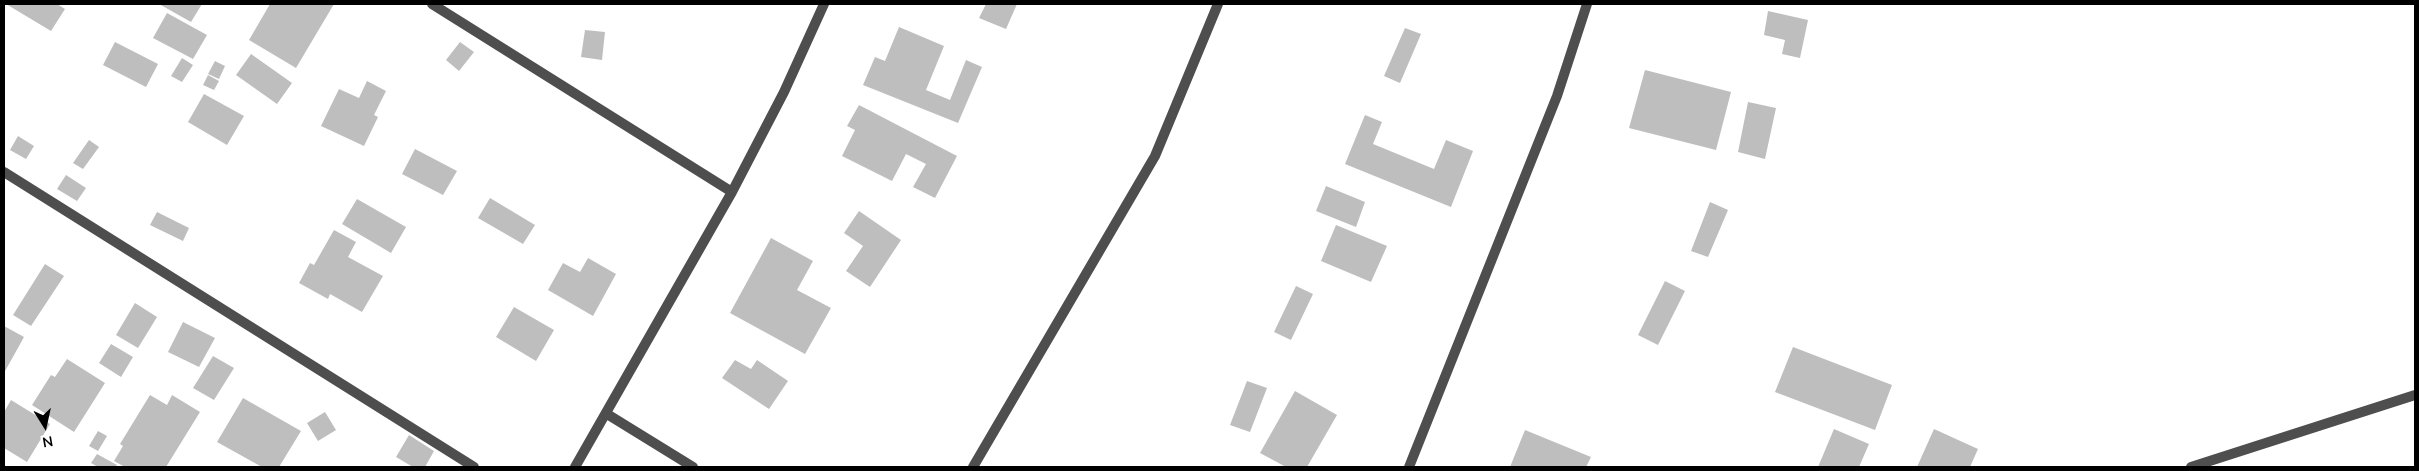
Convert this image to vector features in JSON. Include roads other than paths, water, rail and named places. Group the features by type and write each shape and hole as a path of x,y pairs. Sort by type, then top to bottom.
{"street":[{"path":"432,4 732,192"},
{"path":"576,467 732,192 784,92 824,4"},
{"path":"973,467 1155,156 1218,4"},
{"path":"1409,467 1557,96 1587,4"},
{"path":"4,172 474,467"},
{"path":"2191,467 2415,395"},
{"path":"607,414 692,467"}]}
